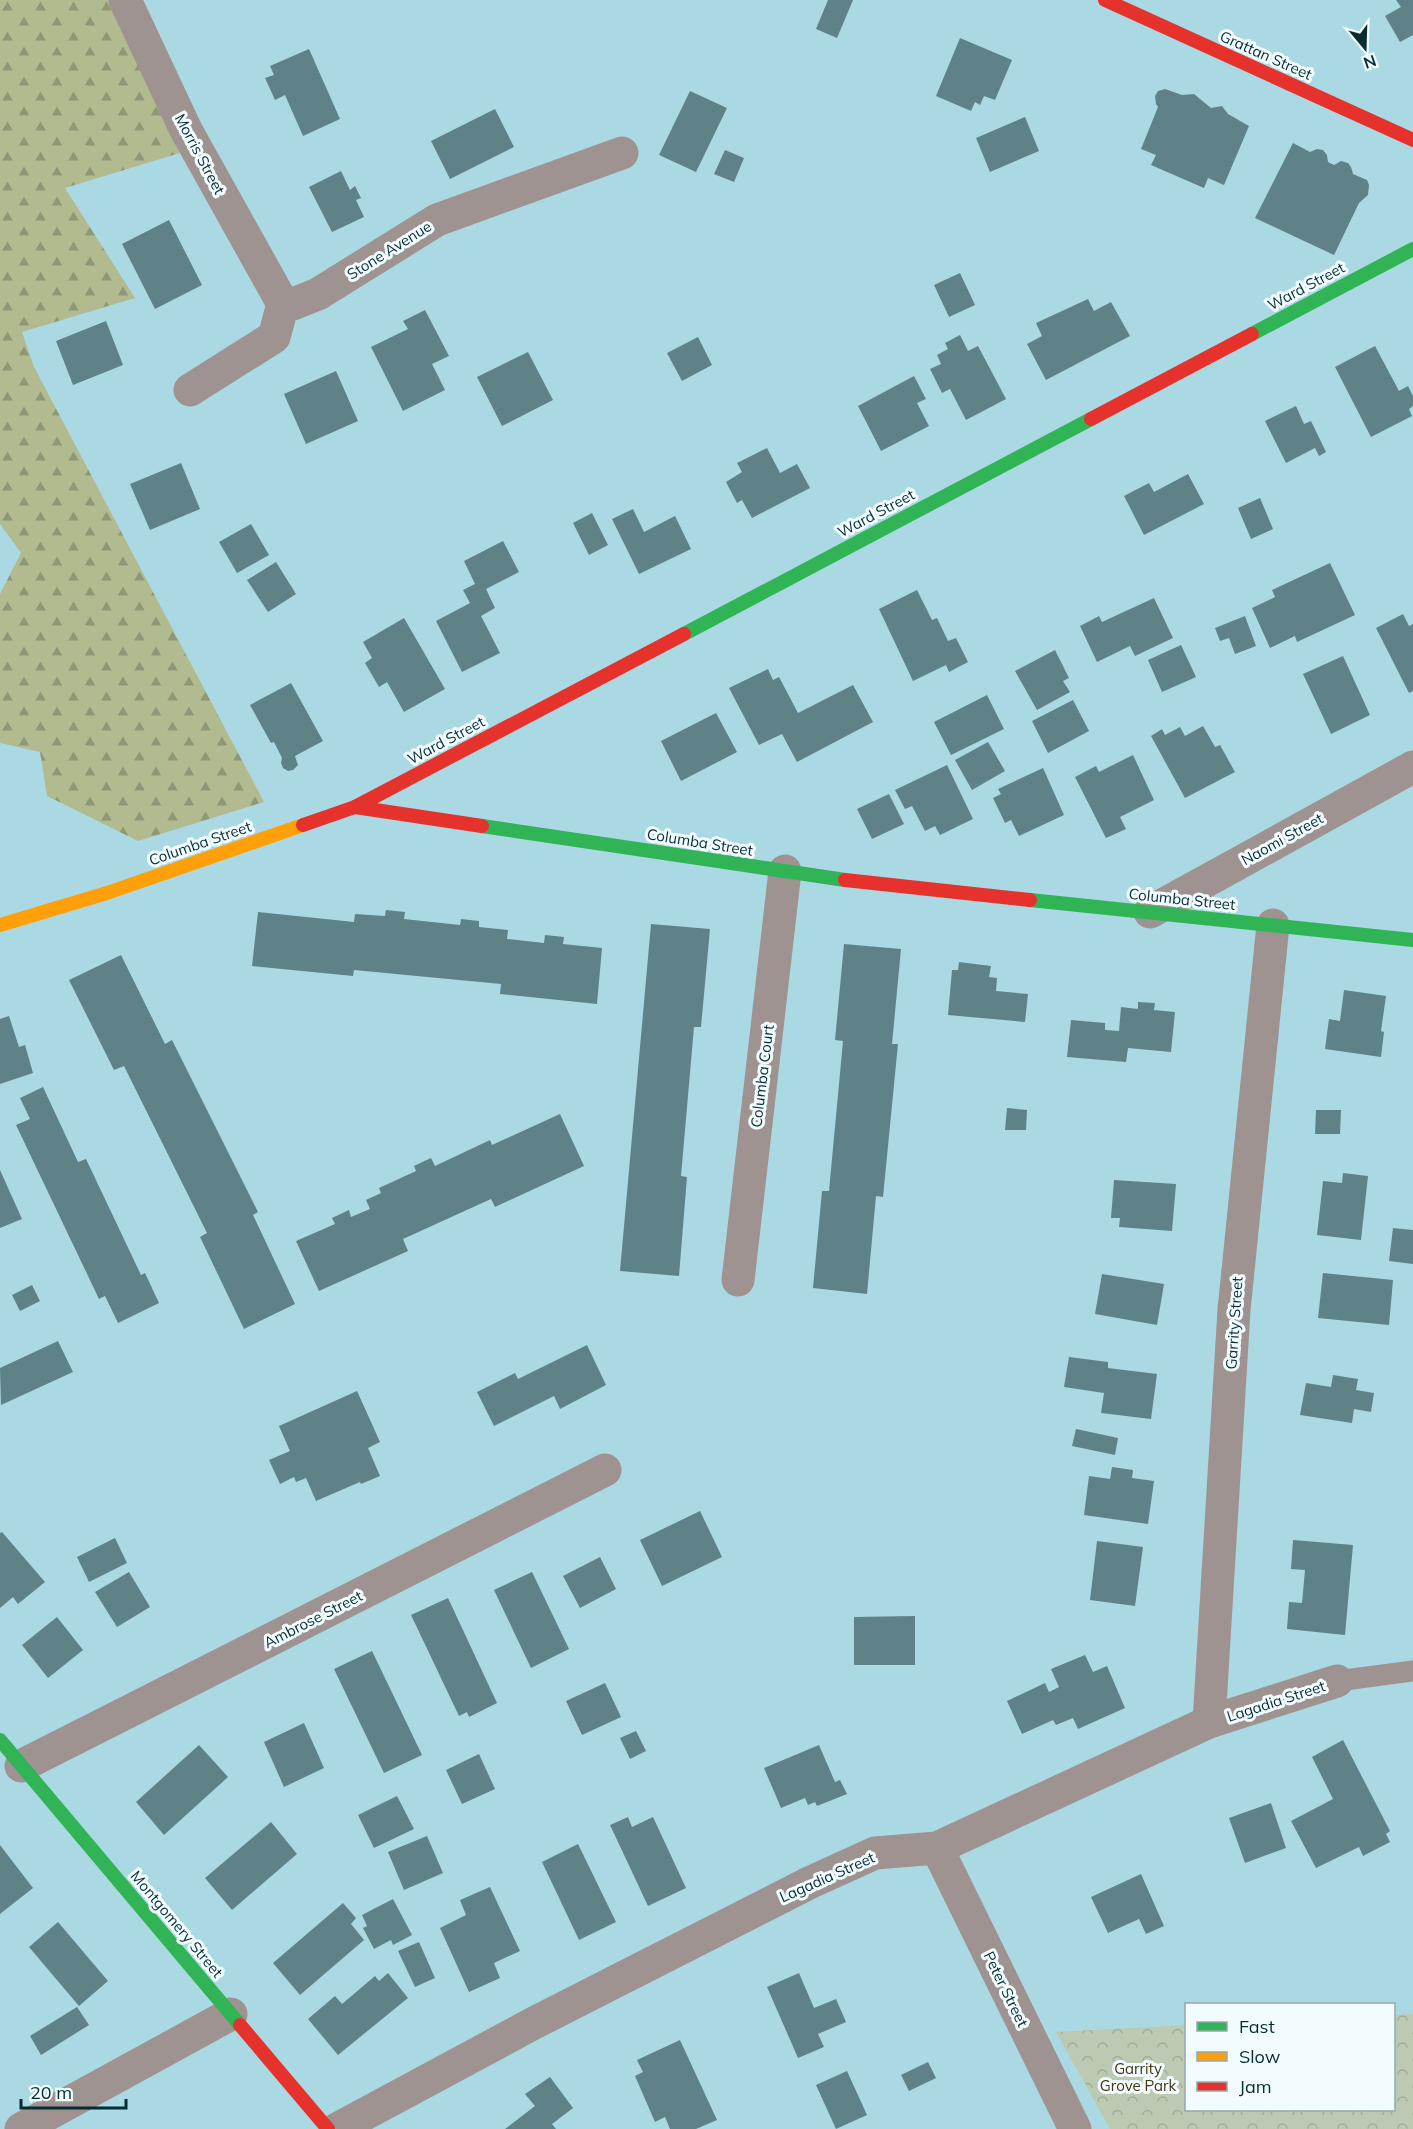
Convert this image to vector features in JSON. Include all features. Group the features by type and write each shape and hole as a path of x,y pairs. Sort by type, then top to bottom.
{"street":[{"name":"Morris Street","path":"125,0 186,130 283,304"},
{"name":"Grattan Street","path":"1105,0 1413,140"},
{"name":"Stone Avenue","path":"283,304 293,304 318,294 437,220 622,153"},
{"name":"Ward Street","path":"355,807 1413,249"},
{"path":"190,390 274,337 283,304"},
{"name":"Naomi Street","path":"1150,912 1413,767"},
{"name":"Columba Street","path":"0,925 107,892 355,807 827,878 1413,940"},
{"name":"Columba Court","path":"738,1280 785,872"},
{"name":"Garrity Street","path":"1209,1722 1234,1310 1273,925"},
{"name":"Ambrose Street","path":"21,1766 605,1470"},
{"name":"Lagadia Street","path":"338,2129 534,2023 809,1883 875,1853 937,1848 1209,1722 1337,1681"},
{"name":"Montgomery Street","path":"0,1740 328,2129"},
{"name":"Peter Street","path":"937,1848 1075,2129"},
{"path":"21,2129 231,2014"}],"lane":[{"path":"1337,1681 1413,1671"}],"green space":[{"path":"0,0 110,0 180,153 65,188 135,298 22,332 34,367 264,802 138,841 47,796 40,752 0,743 0,594 21,553 0,524"},
{"name":"Garrity Grove Park","path":"1413,2014 1413,2129 1110,2129 1056,2032 1185,2025 1185,2111 1395,2111 1395,2015"}],"building":[{"path":"828,0 853,0 837,38 816,29"},
{"path":"1396,0 1413,0 1413,35 1400,42 1385,16 1401,7"},
{"path":"960,38 1012,60 995,100 984,96 980,105 975,102 971,111 936,96"},
{"path":"309,49 340,119 303,136 285,95 275,100 265,78 274,75 270,66"},
{"path":"1165,89 1182,95 1194,94 1211,108 1222,106 1228,114 1249,126 1224,185 1208,178 1204,188 1151,165 1156,155 1141,149 1158,107 1155,96 1158,91"},
{"path":"690,91 727,108 696,172 659,155"},
{"path":"495,109 514,147 450,179 431,141"},
{"path":"1025,117 1039,151 990,172 976,138"},
{"path":"1293,143 1310,152 1317,149 1323,150 1328,162 1334,165 1341,161 1348,163 1353,174 1367,180 1369,185 1368,195 1359,203 1334,255 1255,218"},
{"path":"725,150 744,158 734,182 714,174"},
{"path":"341,171 350,190 355,186 361,198 356,200 364,217 332,232 309,187"},
{"path":"169,220 202,285 155,309 122,244"},
{"path":"960,273 975,305 949,317 934,285"},
{"path":"1088,299 1094,311 1111,302 1130,336 1046,380 1027,344 1042,336 1036,323"},
{"path":"425,310 449,356 432,364 445,390 403,411 371,347 408,329 403,321"},
{"path":"106,321 123,365 73,385 56,341"},
{"path":"960,335 968,351 978,346 1006,399 966,420 950,389 942,393 930,369 941,364 937,355 948,349 945,343"},
{"path":"698,337 712,365 682,381 667,353"},
{"path":"1375,346 1399,391 1408,386 1413,396 1413,406 1409,409 1412,416 1371,437 1335,367"},
{"path":"528,352 553,400 502,426 477,377"},
{"path":"336,371 358,421 306,444 284,394"},
{"path":"914,376 926,399 917,403 929,426 881,451 858,406"},
{"path":"1296,406 1304,424 1311,421 1326,452 1319,456 1315,448 1286,463 1265,421"},
{"path":"767,448 780,473 797,464 810,488 752,518 742,500 737,503 726,482 742,472 737,463"},
{"path":"181,463 200,509 150,530 130,484"},
{"path":"1188,474 1204,504 1144,535 1124,496 1149,483 1154,492"},
{"path":"1260,498 1273,529 1251,539 1238,508"},
{"path":"633,509 644,532 675,516 691,549 639,574 612,519"},
{"path":"592,513 608,545 589,555 573,523"},
{"path":"251,524 269,555 237,573 219,542"},
{"path":"503,541 519,572 486,589 495,608 481,616 500,653 462,672 436,621 470,603 463,590 475,584 464,561"},
{"path":"276,562 296,594 268,612 247,580"},
{"path":"1330,563 1355,615 1297,642 1295,636 1270,648 1252,608 1275,597 1272,590"},
{"path":"917,590 932,620 937,618 948,641 956,638 968,662 949,672 946,665 913,681 879,609"},
{"path":"1154,598 1173,638 1135,656 1130,646 1097,662 1080,626 1099,616 1102,622"},
{"path":"1403,614 1409,626 1413,624 1413,691 1409,693 1376,628"},
{"path":"1245,616 1256,646 1235,654 1229,638 1220,641 1215,628"},
{"path":"404,618 445,689 404,712 387,682 379,687 365,663 372,658 363,642"},
{"path":"1181,645 1196,677 1162,692 1148,660"},
{"path":"1055,650 1069,678 1063,681 1070,692 1037,710 1015,671"},
{"path":"1343,656 1370,715 1331,734 1303,674"},
{"path":"768,669 773,680 779,677 798,713 853,685 873,722 797,762 782,734 759,745 729,688"},
{"path":"291,683 323,741 295,756 298,765 288,771 283,768 282,758 274,742 271,743 250,705"},
{"path":"987,695 1004,729 951,755 934,722"},
{"path":"1073,700 1089,731 1048,753 1032,721"},
{"path":"716,713 737,752 681,781 661,741"},
{"path":"1203,726 1215,747 1220,745 1235,772 1185,798 1151,736 1162,729 1165,735 1180,727 1185,736"},
{"path":"988,742 1005,771 972,790 955,760"},
{"path":"1133,755 1154,800 1120,817 1126,829 1106,838 1075,777 1096,766 1099,772"},
{"path":"947,765 973,819 940,835 935,826 925,831 912,806 905,809 895,790"},
{"path":"1043,768 1064,815 1019,836 1011,820 1005,823 993,798 1001,794 998,789"},
{"path":"889,794 904,824 872,839 857,809"},
{"path":"386,910 405,912 404,919 460,925 461,919 479,921 479,927 508,930 507,939 544,943 545,935 564,937 563,944 602,948 597,1004 500,994 501,984 354,970 353,976 252,966 258,912 354,922 355,914 385,916"},
{"path":"651,924 710,929 701,1027 694,1027 681,1176 687,1177 679,1276 620,1271"},
{"path":"844,944 901,949 892,1044 898,1044 883,1197 876,1196 867,1294 813,1288 822,1191 829,1191 843,1041 835,1040"},
{"path":"121,955 165,1044 172,1040 258,1212 253,1215 295,1304 244,1329 200,1237 207,1233 124,1066 114,1070 69,980"},
{"path":"959,962 991,966 989,977 997,978 996,991 1028,994 1025,1022 948,1015 952,970 958,970"},
{"path":"1344,990 1386,996 1381,1031 1384,1032 1381,1057 1325,1049 1329,1019 1340,1021"},
{"path":"1138,1002 1155,1003 1154,1010 1175,1012 1171,1052 1128,1048 1126,1062 1067,1057 1071,1020 1105,1023 1105,1030 1119,1031 1121,1007 1138,1009"},
{"path":"9,1016 19,1047 25,1045 33,1073 0,1084 0,1019"},
{"path":"43,1087 78,1162 86,1159 141,1275 145,1273 159,1303 118,1323 105,1296 99,1299 16,1125 30,1119 20,1098"},
{"path":"1007,1108 1027,1110 1026,1130 1005,1130"},
{"path":"1316,1110 1341,1110 1340,1134 1315,1134"},
{"path":"560,1114 584,1166 495,1207 491,1199 403,1239 408,1251 319,1291 296,1241 335,1224 332,1218 349,1210 351,1217 370,1209 366,1200 381,1193 379,1188 416,1171 414,1166 431,1158 435,1166 490,1140 492,1145"},
{"path":"0,1170 22,1219 0,1228"},
{"path":"1343,1173 1368,1176 1361,1240 1317,1235 1323,1181 1342,1183"},
{"path":"1114,1180 1176,1184 1172,1231 1119,1227 1120,1218 1111,1218"},
{"path":"1393,1228 1413,1230 1413,1264 1389,1261"},
{"path":"1323,1273 1393,1280 1389,1325 1318,1318"},
{"path":"1102,1274 1164,1284 1157,1325 1095,1314"},
{"path":"32,1285 40,1301 20,1311 12,1295"},
{"path":"58,1341 73,1372 1,1405 0,1368"},
{"path":"587,1345 606,1385 560,1409 554,1396 494,1426 477,1392 515,1373 518,1379"},
{"path":"1069,1357 1108,1362 1108,1368 1157,1374 1151,1419 1101,1413 1104,1393 1064,1387"},
{"path":"1333,1375 1358,1379 1356,1390 1374,1393 1371,1412 1354,1409 1352,1423 1300,1415 1306,1383 1331,1387"},
{"path":"357,1391 380,1442 368,1448 380,1476 316,1501 306,1478 296,1482 294,1477 280,1484 269,1460 290,1451 279,1426"},
{"path":"1076,1429 1118,1438 1115,1455 1072,1446"},
{"path":"1112,1467 1133,1470 1132,1478 1154,1481 1148,1524 1084,1515 1089,1476 1110,1479"},
{"path":"700,1511 722,1557 662,1586 640,1540"},
{"path":"2,1532 45,1582 18,1604 13,1597 0,1608 0,1533"},
{"path":"115,1538 127,1563 89,1582 77,1557"},
{"path":"1293,1540 1353,1545 1345,1635 1287,1629 1289,1602 1302,1603 1305,1570 1291,1569"},
{"path":"1097,1541 1143,1547 1135,1606 1090,1600"},
{"path":"600,1557 616,1589 580,1608 563,1576"},
{"path":"129,1572 150,1607 117,1627 95,1592"},
{"path":"532,1572 569,1649 531,1668 494,1590"},
{"path":"448,1598 497,1703 469,1717 467,1712 459,1716 411,1615"},
{"path":"915,1616 915,1665 854,1665 854,1617"},
{"path":"57,1617 83,1650 48,1678 22,1645"},
{"path":"372,1651 422,1755 384,1773 334,1669"},
{"path":"1085,1655 1093,1672 1107,1666 1125,1708 1078,1729 1073,1718 1056,1725 1053,1720 1022,1734 1007,1701 1045,1683 1049,1692 1059,1687 1051,1669"},
{"path":"605,1683 621,1717 582,1735 566,1701"},
{"path":"304,1723 324,1768 284,1787 264,1742"},
{"path":"636,1731 646,1751 630,1759 620,1738"},
{"path":"1343,1740 1390,1831 1386,1834 1390,1842 1363,1856 1359,1847 1316,1868 1291,1821 1333,1799 1312,1757"},
{"path":"199,1745 228,1777 164,1835 136,1802"},
{"path":"819,1745 835,1782 840,1780 847,1794 817,1806 815,1802 808,1805 805,1798 781,1808 764,1768"},
{"path":"479,1754 495,1789 462,1804 446,1770"},
{"path":"397,1796 414,1829 374,1848 358,1815"},
{"path":"1271,1803 1286,1848 1245,1863 1229,1818"},
{"path":"628,1817 632,1827 653,1817 686,1888 648,1906 610,1825"},
{"path":"271,1822 297,1854 232,1910 205,1878"},
{"path":"427,1836 443,1873 404,1890 388,1852"},
{"path":"578,1844 616,1922 579,1940 542,1862"},
{"path":"0,1845 33,1888 0,1914"},
{"path":"1141,1874 1164,1926 1146,1934 1139,1919 1108,1933 1091,1897"},
{"path":"490,1887 520,1951 494,1963 500,1978 469,1992 440,1928 466,1915 460,1900"},
{"path":"393,1899 412,1935 393,1945 391,1940 374,1949 363,1928 367,1926 362,1915"},
{"path":"343,1903 356,1918 351,1924 364,1940 300,1995 273,1963"},
{"path":"58,1922 108,1981 79,2006 29,1947"},
{"path":"419,1942 435,1978 415,1987 398,1951"},
{"path":"388,1973 408,1998 338,2055 308,2019 335,1996 342,2004 375,1976 379,1981"},
{"path":"799,1973 814,2008 836,1999 846,2022 818,2034 824,2047 798,2058 767,1987"},
{"path":"77,2007 89,2025 41,2055 30,2036"},
{"path":"680,2040 717,2120 696,2129 670,2129 665,2117 655,2122 635,2076 643,2072 637,2060"},
{"path":"928,2062 936,2078 909,2091 901,2075"},
{"path":"847,2071 867,2115 836,2129 816,2085"},
{"path":"550,2077 573,2108 552,2124 556,2129 505,2129 535,2106 525,2094"}],"traffic: fast":[{"path":"1252,334 1413,249"},
{"path":"684,634 1091,419"},
{"path":"482,826 845,880"},
{"path":"1030,900 1413,940"},
{"path":"0,1740 240,2025"}],"traffic: slow":[{"path":"0,925 107,893 303,825"}],"traffic: jam":[{"path":"1105,0 1413,140"},
{"path":"1091,419 1252,334"},
{"path":"355,807 684,634"},
{"path":"303,825 355,807 482,826"},
{"path":"845,880 1030,900"},
{"path":"240,2025 328,2129"}]}
